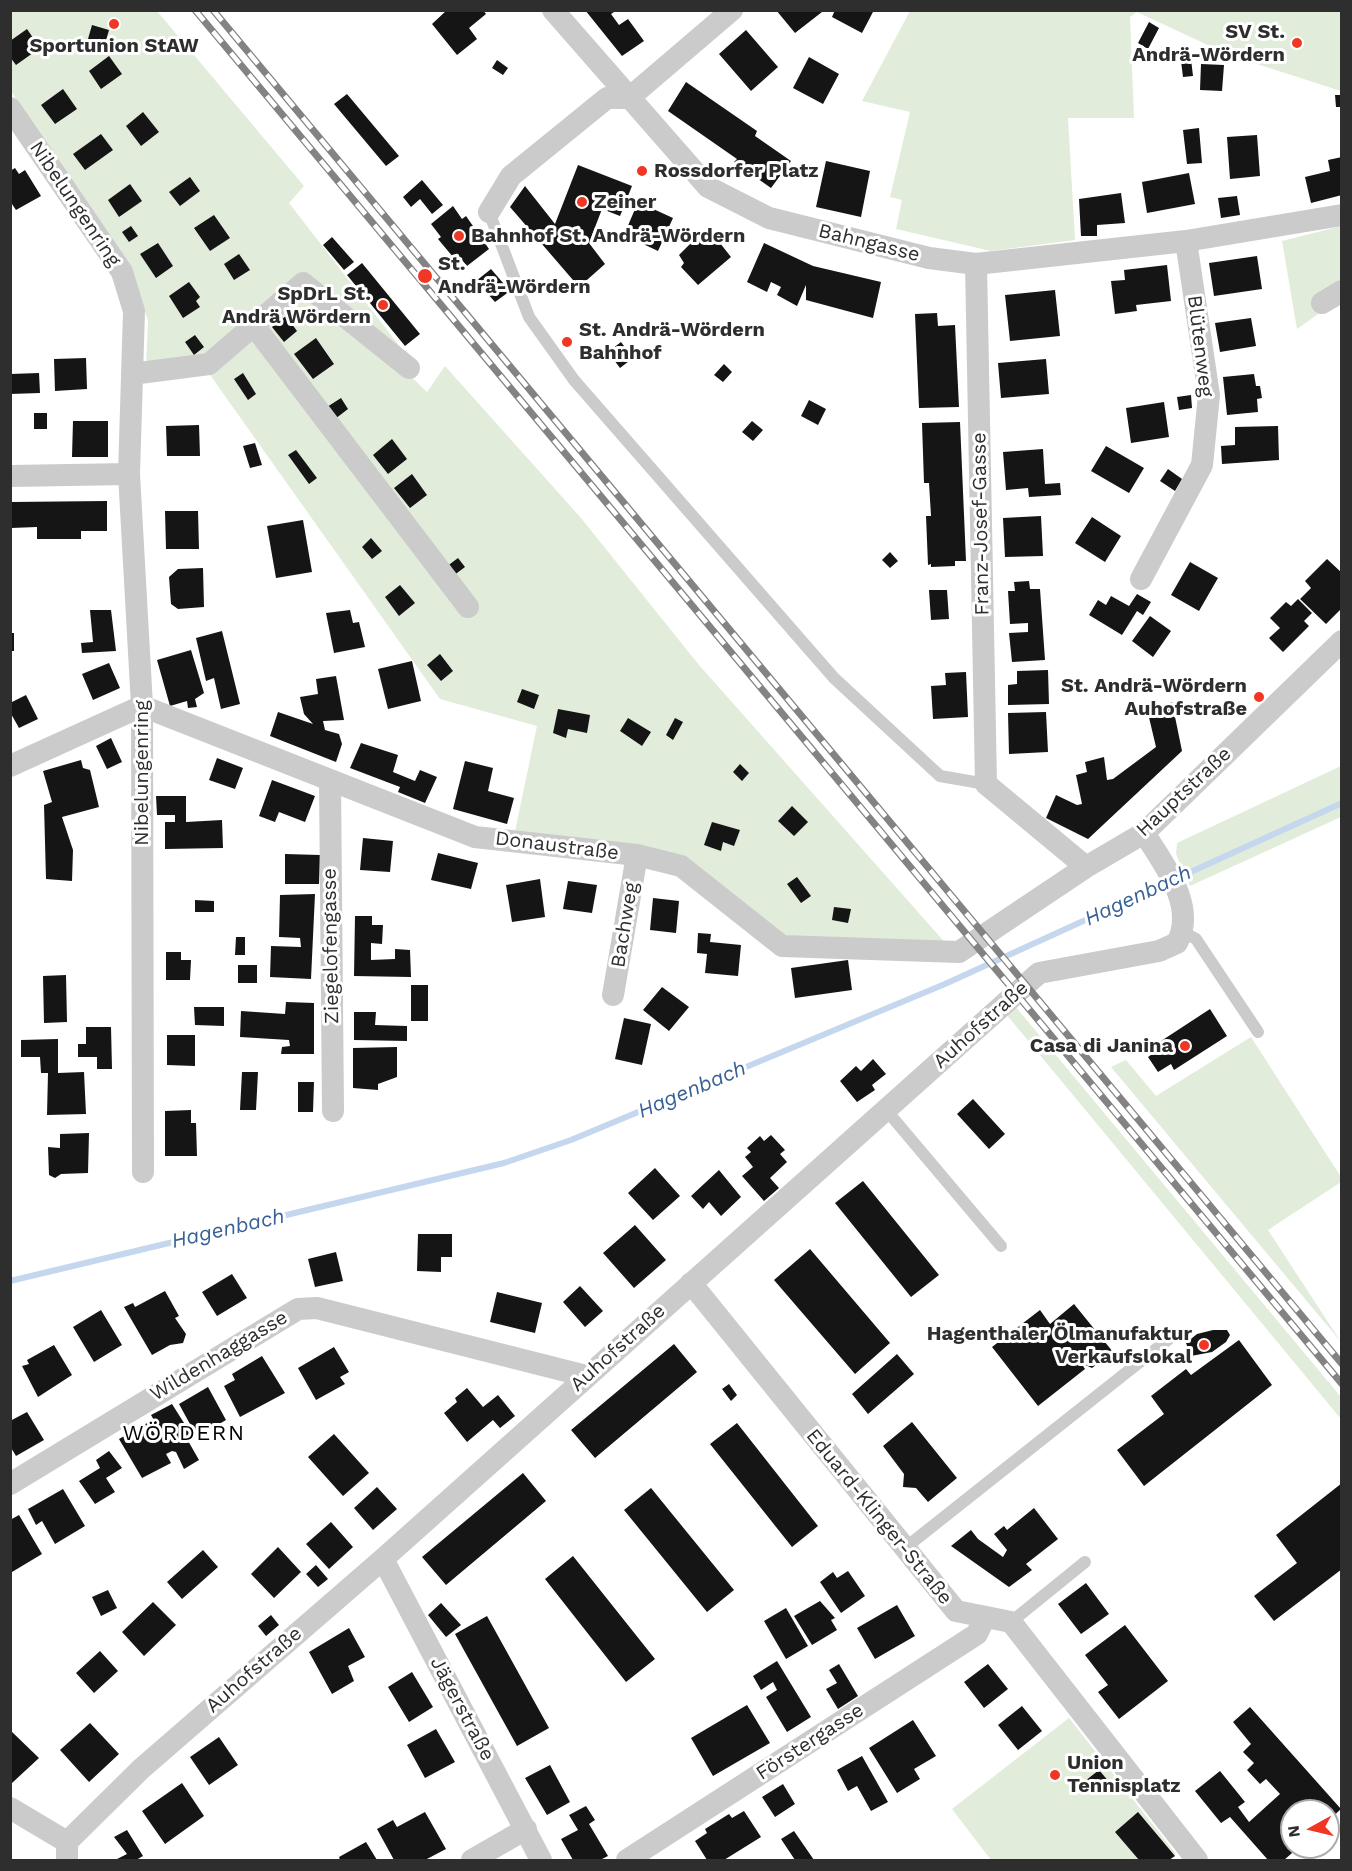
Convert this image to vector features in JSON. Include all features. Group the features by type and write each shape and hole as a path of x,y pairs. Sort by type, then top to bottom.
{"street":[{"name":"Bahngasse","path":"553,10 708,188 769,218 929,258 976,264 1186,241 1341,215"},
{"path":"489,212 511,176 607,98 629,98 731,11"},
{"name":"Nibelungenring","path":"10,108 122,273 134,310 129,474 142,706 143,1172"},
{"name":"Blütenweg","path":"1141,579 1202,465 1209,395 1186,241"},
{"name":"Franz-Josef-Gasse","path":"976,264 986,784"},
{"path":"132,374 209,364 255,327 303,283 409,368"},
{"path":"1322,303 1341,291"},
{"path":"255,327 468,607"},
{"path":"10,476 129,474"},
{"name":"Hauptstraße","path":"1086,867 1144,833 1341,641"},
{"path":"10,766 142,706"},
{"name":"Donaustraße","path":"142,706 475,837 637,855 681,866 782,946 914,953 958,952 1086,867"},
{"name":"Ziegelofengasse","path":"330,781 333,1111"},
{"path":"986,784 1086,867"},
{"path":"1144,833 1177,893 1185,921 1183,932"},
{"name":"Bachweg","path":"613,995 637,855"},
{"name":"Auhofstraße","path":"67,1851 141,1769 383,1559 1039,973 1159,951 1177,943 1183,932"},
{"name":"Eduard-Klinger-Straße","path":"691,1283 956,1611 1011,1622"},
{"name":"Wildenhaggasse","path":"10,1484 298,1309 317,1308 586,1376"},
{"name":"Jägerstraße","path":"383,1559 541,1860"},
{"name":"Förstergasse","path":"627,1860 977,1634 985,1617"},
{"path":"1011,1622 1197,1860"},
{"path":"11,1810 67,1851"},
{"path":"472,1860 526,1829"}],"lane":[{"path":"489,212 529,316 574,380 834,678 940,776 986,784"},
{"path":"1183,932 1196,939 1258,1032"},
{"path":"887,1111 1001,1246"},
{"path":"905,1548 1175,1334"},
{"path":"1011,1622 1085,1562"}],"green space":[{"path":"11,11 157,11 304,186 289,203 404,352 397,363 427,392 445,366 581,518 699,665 949,947 782,946 681,866 513,841 537,726 440,699 203,365 146,367 148,320 132,277 11,91"},
{"path":"910,11 1341,11 1341,91 1229,55 1137,12 1130,17 1134,118 1068,118 1075,240 991,251 896,229 902,200 890,197 910,112 862,101"},
{"path":"1341,226 1341,298 1297,329 1282,241"},
{"path":"1341,766 1341,817 1190,886 1176,854 1177,843"},
{"path":"1010,1000 1341,1397 1341,1419 1006,1014"},
{"path":"1251,1037 1341,1177 1341,1182 1268,1230 1341,1342 1111,1067 1126,1060 1156,1096"},
{"name":"Union Tennisplatz","path":"1069,1718 1176,1854 1170,1860 991,1860 952,1809"}],"building":[{"path":"447,10 483,10 486,14 469,28 477,39 457,55 432,24"},
{"path":"585,10 617,10 611,14 619,25 628,19 644,41 622,56"},
{"path":"776,10 821,10 822,12 795,33"},
{"path":"835,10 874,10 862,33 832,17"},
{"path":"1149,22 1159,28 1148,49 1138,43"},
{"path":"92,25 109,30 105,44 88,39"},
{"path":"27,29 40,48 16,65 10,57 10,41"},
{"path":"746,30 778,67 751,91 719,54"},
{"path":"109,56 122,74 101,89 89,71"},
{"path":"809,57 839,74 823,104 793,88"},
{"path":"1191,59 1193,76 1183,77 1181,61"},
{"path":"497,60 508,68 503,75 492,68"},
{"path":"1201,64 1224,65 1222,91 1200,90"},
{"path":"686,82 757,131 755,136 791,161 771,188 734,162 737,159 668,111"},
{"path":"63,89 77,109 55,124 41,105"},
{"path":"347,94 399,156 386,166 334,104"},
{"path":"1335,95 1342,95 1342,107 1336,107"},
{"path":"143,112 159,132 141,146 126,126"},
{"path":"1199,128 1202,163 1187,164 1183,130"},
{"path":"101,134 113,150 85,170 73,154"},
{"path":"1257,135 1260,176 1230,179 1227,137"},
{"path":"1342,157 1342,195 1311,203 1305,177 1330,171 1328,160"},
{"path":"826,161 870,171 861,217 816,207"},
{"path":"578,165 632,186 620,216 602,209 589,243 605,264 579,287 510,207 525,186 555,224"},
{"path":"15,168 19,174 25,170 41,196 16,210 10,201 10,171"},
{"path":"1189,173 1195,204 1147,213 1142,182"},
{"path":"190,177 200,191 180,206 169,192"},
{"path":"422,180 443,205 432,214 420,199 411,207 403,197"},
{"path":"130,184 142,201 119,217 108,200"},
{"path":"1121,193 1125,223 1097,225 1097,236 1081,236 1079,199"},
{"path":"1237,196 1240,215 1221,218 1218,198"},
{"path":"638,202 673,218 658,251 624,235"},
{"name":"Bahnhof St. Andrä-Wördern","path":"453,206 462,219 466,216 489,249 467,266 457,254 453,257 438,239 441,237 431,224"},
{"path":"214,215 230,238 210,251 194,228"},
{"path":"131,226 138,236 129,242 122,232"},
{"path":"699,235 709,244 716,238 731,257 698,285 681,267 684,263 679,255"},
{"path":"332,237 354,262 344,270 323,245"},
{"path":"158,243 173,266 156,278 140,254"},
{"path":"764,243 813,266 881,282 873,318 806,300 806,285 797,306 777,295 781,287 771,282 767,292 747,282"},
{"path":"239,254 250,270 234,280 224,264"},
{"path":"1257,256 1262,289 1214,296 1209,263"},
{"name":"SpDrL St. Andrä Wördern","path":"362,263 420,334 405,346 347,275"},
{"path":"1167,265 1171,301 1136,305 1137,311 1115,314 1111,281 1125,280 1124,270"},
{"path":"491,269 510,291 495,302 476,281"},
{"path":"189,282 200,297 196,301 200,307 183,318 169,296"},
{"path":"1055,290 1060,336 1010,341 1005,295"},
{"path":"937,313 938,326 955,325 959,407 919,408 915,314"},
{"path":"286,316 297,331 284,342 272,327"},
{"path":"1251,318 1256,346 1220,352 1215,323"},
{"path":"195,335 204,347 194,355 185,342"},
{"path":"316,338 334,364 313,379 294,354"},
{"path":"621,342 633,358 620,368 608,352"},
{"path":"86,358 87,389 55,391 54,359"},
{"path":"1046,359 1049,394 1001,398 998,363"},
{"path":"724,364 732,372 723,382 714,375"},
{"path":"39,373 40,393 10,394 10,374"},
{"path":"243,373 256,394 248,400 234,379"},
{"path":"1254,374 1256,386 1260,386 1262,398 1257,399 1258,412 1227,415 1223,377"},
{"path":"1191,395 1192,408 1179,410 1177,397"},
{"path":"341,398 348,409 335,419 327,407"},
{"path":"809,400 826,409 818,425 801,416"},
{"path":"1164,402 1169,437 1131,443 1126,408"},
{"path":"34,413 47,413 47,429 34,429"},
{"path":"73,421 108,421 108,457 72,457"},
{"path":"752,421 763,430 753,441 742,432"},
{"path":"960,422 966,561 955,561 955,566 931,567 931,564 928,565 926,516 931,516 929,483 924,483 922,423"},
{"path":"199,425 200,456 167,456 166,426"},
{"path":"1278,426 1279,460 1222,464 1221,446 1235,445 1235,427"},
{"path":"392,439 407,459 388,474 373,455"},
{"path":"255,443 262,465 250,468 243,446"},
{"path":"1106,446 1144,468 1129,493 1091,471"},
{"path":"1043,449 1045,484 1060,483 1061,495 1029,497 1028,488 1006,490 1003,452"},
{"path":"296,450 317,478 309,484 288,455"},
{"path":"1168,469 1182,479 1175,491 1160,481"},
{"path":"412,474 427,495 410,508 394,488"},
{"path":"107,501 107,531 81,531 81,539 37,539 37,527 11,528 11,502"},
{"path":"165,511 198,511 199,549 166,549"},
{"path":"1041,516 1043,556 1005,557 1003,518"},
{"path":"1092,517 1121,536 1105,562 1075,543"},
{"path":"303,520 312,572 276,578 267,526"},
{"path":"371,538 382,551 372,559 362,547"},
{"path":"890,552 898,561 890,568 882,560"},
{"path":"458,558 465,567 453,576 446,567"},
{"path":"1327,559 1342,573 1342,608 1326,624 1300,599 1311,588 1305,581"},
{"path":"1190,562 1218,578 1199,611 1171,595"},
{"path":"203,568 204,607 178,609 171,604 169,577 178,569"},
{"path":"1029,581 1030,589 1040,589 1045,660 1012,662 1009,633 1028,632 1028,623 1010,624 1008,591 1015,591 1014,582"},
{"path":"400,585 415,603 399,616 385,597"},
{"path":"929,590 947,590 949,619 931,620"},
{"path":"1137,594 1151,602 1143,615 1137,611 1122,635 1089,615 1098,600 1106,605 1111,596 1129,606"},
{"path":"1298,599 1312,613 1304,621 1309,626 1283,652 1269,638 1280,628 1270,618 1286,602 1291,606"},
{"path":"90,610 111,610 116,651 82,653 81,643 93,642"},
{"path":"350,610 353,623 359,622 365,647 334,653 326,613"},
{"path":"1150,616 1171,631 1153,657 1132,641"},
{"path":"222,631 240,704 221,709 214,678 206,681 196,638"},
{"path":"10,633 14,633 14,651 10,651"},
{"path":"191,650 204,693 195,699 197,707 188,708 187,701 170,706 157,660"},
{"path":"440,654 453,671 441,681 427,665"},
{"path":"412,661 421,701 388,709 378,669"},
{"path":"109,663 120,688 93,700 82,674"},
{"path":"1048,670 1049,704 1008,705 1008,685 1017,684 1017,671"},
{"path":"966,672 968,717 933,719 931,686 946,685 945,673"},
{"path":"336,676 344,720 323,721 325,730 339,734 342,744 336,762 270,736 278,712 313,724 304,714 300,697 318,694 316,679"},
{"path":"522,689 539,695 534,709 517,702"},
{"path":"26,695 38,719 19,728 10,712 10,703"},
{"path":"1172,702 1182,751 1088,839 1046,818 1056,795 1077,805 1082,804 1076,775 1087,772 1085,762 1104,757 1107,780 1113,779 1156,747 1147,709"},
{"path":"558,709 590,715 587,733 568,729 566,738 553,733"},
{"path":"1046,712 1048,752 1009,754 1008,713"},
{"path":"628,718 651,732 642,746 620,731"},
{"path":"675,718 683,722 673,740 666,735"},
{"path":"111,738 122,762 107,769 96,746"},
{"path":"361,743 398,755 393,772 415,781 420,770 437,777 425,803 398,792 400,787 350,768"},
{"path":"217,758 243,768 235,789 209,780"},
{"path":"81,760 83,768 90,770 99,807 62,817 73,850 72,881 46,879 44,805 52,802 43,771"},
{"path":"465,761 493,768 488,791 514,798 507,824 453,809"},
{"path":"740,764 749,773 742,781 733,772"},
{"path":"272,780 315,796 305,822 279,812 275,822 259,816"},
{"path":"156,796 186,796 186,822 222,820 223,848 165,849 165,822 175,822 175,815 157,815"},
{"path":"792,806 808,822 794,836 778,821"},
{"path":"712,822 740,830 734,846 723,842 721,851 704,845"},
{"path":"363,838 393,841 390,872 360,870"},
{"path":"438,853 478,863 471,889 431,880"},
{"path":"285,854 320,855 319,884 285,884"},
{"path":"797,877 811,896 801,903 787,884"},
{"path":"540,879 545,917 512,922 506,885"},
{"path":"568,881 597,885 592,913 563,909"},
{"path":"315,894 311,979 270,977 271,946 301,947 300,938 279,937 280,895"},
{"path":"653,898 679,901 676,933 650,930"},
{"path":"195,900 214,901 214,912 195,912"},
{"path":"834,907 851,909 848,923 832,920"},
{"path":"355,916 372,916 372,925 383,925 382,944 371,943 371,960 395,959 395,949 410,950 411,977 354,976"},
{"path":"698,933 711,934 710,942 741,945 738,976 705,973 707,954 697,953"},
{"path":"236,937 245,937 245,955 235,955"},
{"path":"166,952 181,952 181,960 191,960 190,980 166,980"},
{"path":"848,960 852,990 795,998 791,968"},
{"path":"238,965 257,965 257,983 238,983"},
{"path":"66,975 67,1022 44,1023 43,976"},
{"path":"411,985 428,985 428,1021 411,1021"},
{"path":"662,987 689,1007 669,1031 643,1010"},
{"path":"286,1002 314,1003 314,1054 281,1054 282,1047 290,1046 289,1040 240,1037 241,1011 285,1014"},
{"path":"194,1007 224,1007 224,1026 195,1025"},
{"name":"Casa di Janina","path":"1210,1009 1227,1036 1174,1070 1171,1064 1158,1072 1148,1057 1161,1048 1158,1043"},
{"path":"354,1012 376,1012 375,1025 407,1026 407,1041 354,1040"},
{"path":"624,1018 651,1024 642,1065 615,1059"},
{"path":"86,1027 111,1027 112,1069 97,1069 97,1057 78,1057 78,1044 86,1044"},
{"path":"167,1035 195,1035 195,1066 167,1065"},
{"path":"58,1039 58,1073 84,1072 86,1114 47,1115 48,1073 41,1073 40,1057 21,1057 21,1040"},
{"path":"397,1047 397,1077 378,1084 378,1090 353,1088 353,1048"},
{"path":"873,1059 886,1074 872,1085 875,1090 857,1102 840,1081 856,1066 861,1071"},
{"path":"242,1072 258,1072 256,1110 240,1110"},
{"path":"298,1082 314,1082 313,1112 298,1112"},
{"path":"973,1099 1005,1134 989,1149 957,1114"},
{"path":"191,1110 191,1123 196,1123 197,1156 165,1156 165,1111"},
{"path":"89,1133 88,1173 61,1174 55,1178 49,1175 48,1147 60,1148 60,1134"},
{"path":"771,1135 785,1150 780,1154 787,1162 770,1178 779,1188 764,1201 742,1176 753,1167 745,1157 751,1152 747,1148 760,1136 764,1141"},
{"path":"655,1168 680,1196 653,1220 628,1193"},
{"path":"719,1170 741,1197 721,1216 709,1202 703,1209 691,1196"},
{"path":"863,1181 939,1275 911,1297 835,1203"},
{"path":"635,1225 666,1260 634,1288 603,1253"},
{"path":"418,1234 452,1234 452,1257 441,1257 441,1272 417,1271"},
{"path":"810,1249 890,1343 855,1374 774,1280"},
{"path":"336,1252 343,1281 315,1287 308,1259"},
{"path":"232,1274 247,1298 217,1316 202,1292"},
{"path":"580,1286 603,1311 585,1327 563,1302"},
{"path":"165,1291 179,1316 175,1318 186,1334 183,1343 170,1345 152,1355 124,1307 133,1303 135,1307"},
{"path":"497,1292 542,1303 535,1333 490,1322"},
{"path":"1074,1304 1113,1352 1092,1368 1081,1363 1085,1369 1038,1406 992,1347 1040,1310 1050,1324"},
{"path":"101,1310 122,1345 94,1362 73,1327"},
{"name":"Hagenthaler Ölmanufaktur Verkaufslokal","path":"1213,1330 1227,1330 1230,1335 1226,1342 1212,1352 1191,1356 1186,1343 1197,1334"},
{"path":"1239,1340 1272,1385 1144,1486 1117,1450 1164,1414 1151,1396 1186,1369 1191,1375"},
{"path":"674,1344 697,1372 595,1458 571,1430"},
{"path":"54,1345 72,1375 38,1397 22,1366 29,1364 27,1360"},
{"path":"334,1347 349,1372 340,1377 345,1384 316,1400 298,1368"},
{"path":"897,1354 914,1374 868,1414 852,1394"},
{"path":"262,1356 285,1393 240,1417 224,1386 235,1380 232,1374"},
{"path":"729,1384 737,1395 731,1401 722,1389"},
{"path":"208,1387 226,1420 197,1437 179,1404"},
{"path":"467,1388 483,1407 498,1395 515,1416 500,1428 493,1420 467,1442 444,1413 457,1402 455,1398"},
{"path":"172,1404 191,1434 187,1439 199,1460 184,1469 176,1452 172,1451 166,1454 171,1463 142,1478 119,1439 147,1423 157,1437 162,1434 151,1415"},
{"path":"27,1412 44,1440 16,1456 10,1446 10,1421"},
{"path":"912,1422 957,1478 928,1502 916,1488 903,1487 904,1474 883,1446"},
{"path":"737,1423 818,1526 792,1547 710,1444"},
{"path":"334,1434 369,1473 343,1496 308,1457"},
{"path":"109,1451 122,1468 106,1478 115,1492 95,1504 79,1481 100,1468 96,1460"},
{"path":"523,1473 546,1501 446,1585 422,1557"},
{"path":"1342,1483 1342,1569 1274,1621 1254,1596 1297,1563 1276,1535"},
{"path":"377,1487 397,1509 373,1530 354,1508"},
{"path":"651,1488 734,1590 707,1612 624,1510"},
{"path":"63,1489 85,1526 55,1544 42,1521 36,1525 28,1509"},
{"path":"1034,1508 1058,1539 1026,1564 1032,1570 1009,1587 951,1546 971,1530 978,1539 1003,1557 1007,1550 994,1534 1004,1526 1007,1530"},
{"path":"19,1515 42,1554 12,1572 10,1520"},
{"path":"331,1522 353,1547 329,1569 306,1544"},
{"path":"278,1547 301,1572 274,1598 251,1574"},
{"path":"203,1550 218,1567 182,1599 167,1582"},
{"path":"573,1556 655,1659 626,1682 545,1579"},
{"path":"316,1565 328,1579 318,1587 306,1574"},
{"path":"848,1571 865,1596 841,1613 820,1582 833,1572 837,1578"},
{"path":"1086,1583 1109,1614 1081,1634 1058,1604"},
{"path":"108,1590 117,1608 101,1616 92,1597"},
{"path":"820,1601 835,1618 831,1620 837,1630 812,1645 794,1616"},
{"path":"153,1602 176,1625 144,1656 122,1632"},
{"path":"441,1603 461,1625 446,1637 428,1615"},
{"path":"897,1605 915,1636 875,1659 857,1628"},
{"path":"786,1608 808,1646 786,1659 764,1621"},
{"path":"271,1615 279,1625 266,1636 258,1626"},
{"path":"487,1616 549,1728 517,1746 455,1634"},
{"path":"1125,1625 1168,1681 1119,1719 1098,1692 1108,1685 1085,1655"},
{"path":"349,1628 365,1657 348,1666 354,1681 332,1694 309,1652"},
{"path":"100,1651 118,1671 94,1693 76,1673"},
{"path":"777,1661 811,1717 787,1732 766,1697 777,1690 773,1682 761,1690 753,1676"},
{"path":"839,1664 858,1696 838,1709 826,1689 837,1683 829,1670"},
{"path":"988,1664 1008,1689 984,1708 964,1682"},
{"path":"412,1672 433,1707 409,1722 388,1687"},
{"path":"747,1705 770,1743 713,1776 691,1738"},
{"path":"1022,1706 1042,1731 1018,1750 998,1725"},
{"path":"1250,1707 1332,1799 1280,1799 1280,1859 1284,1860 1268,1860 1230,1817 1221,1823 1195,1791 1220,1771 1245,1802 1238,1807 1249,1822 1280,1794 1266,1779 1260,1784 1247,1770 1254,1763 1243,1752 1251,1744 1233,1722"},
{"path":"913,1720 936,1756 914,1769 920,1779 897,1793 869,1748"},
{"path":"90,1723 119,1754 89,1782 60,1750"},
{"path":"436,1729 455,1762 425,1778 407,1745"},
{"path":"10,1730 39,1758 12,1783 10,1781"},
{"path":"219,1737 238,1765 209,1785 190,1757"},
{"path":"862,1756 888,1802 871,1811 857,1786 848,1791 837,1770"},
{"path":"550,1765 570,1802 547,1815 525,1778"},
{"path":"1099,1770 1110,1783 1096,1794 1085,1781"},
{"path":"182,1783 204,1816 165,1844 142,1811"},
{"path":"783,1784 795,1804 775,1817 762,1797"},
{"path":"586,1806 595,1820 589,1824 608,1856 600,1860 573,1860 561,1839 578,1830 569,1815"},
{"path":"744,1811 761,1837 724,1860 707,1860 695,1841 707,1833 705,1829 729,1814 732,1818"},
{"path":"425,1812 446,1849 425,1860 394,1860 377,1829 393,1820 397,1827"},
{"path":"1138,1812 1175,1856 1169,1860 1139,1860 1115,1832"},
{"path":"127,1830 143,1856 136,1860 115,1860 127,1854 114,1837"},
{"path":"794,1831 814,1860 795,1860 781,1839"},
{"path":"366,1842 377,1860 340,1860 339,1857"}],"waterway":[{"name":"Hagenbach","path":"10,1281 504,1163 571,1140 945,984 1342,803"}],"railway":[{"path":"195,10 1342,1384"},
{"path":"213,10 1342,1364"}],"place":[{"name":"Sportunion StAW","path":"114,24"},
{"name":"SV St. Andrä-Wördern","path":"1297,43"},
{"name":"Rossdorfer Platz","path":"642,171"},
{"name":"Zeiner","path":"582,202"},
{"name":"Bahnhof St. Andrä-Wördern","path":"459,236"},
{"name":"St. Andrä-Wördern","path":"425,276"},
{"name":"SpDrL St. Andrä Wördern","path":"383,305"},
{"name":"St. Andrä-Wördern Bahnhof","path":"567,342"},
{"name":"St. Andrä-Wördern Auhofstraße","path":"1259,697"},
{"name":"Casa di Janina","path":"1185,1046"},
{"name":"Hagenthaler Ölmanufaktur Verkaufslokal","path":"1204,1345"},
{"name":"Union Tennisplatz","path":"1055,1775"}],"district":[{"name":"WÖRDERN","path":"184,1434"}]}
